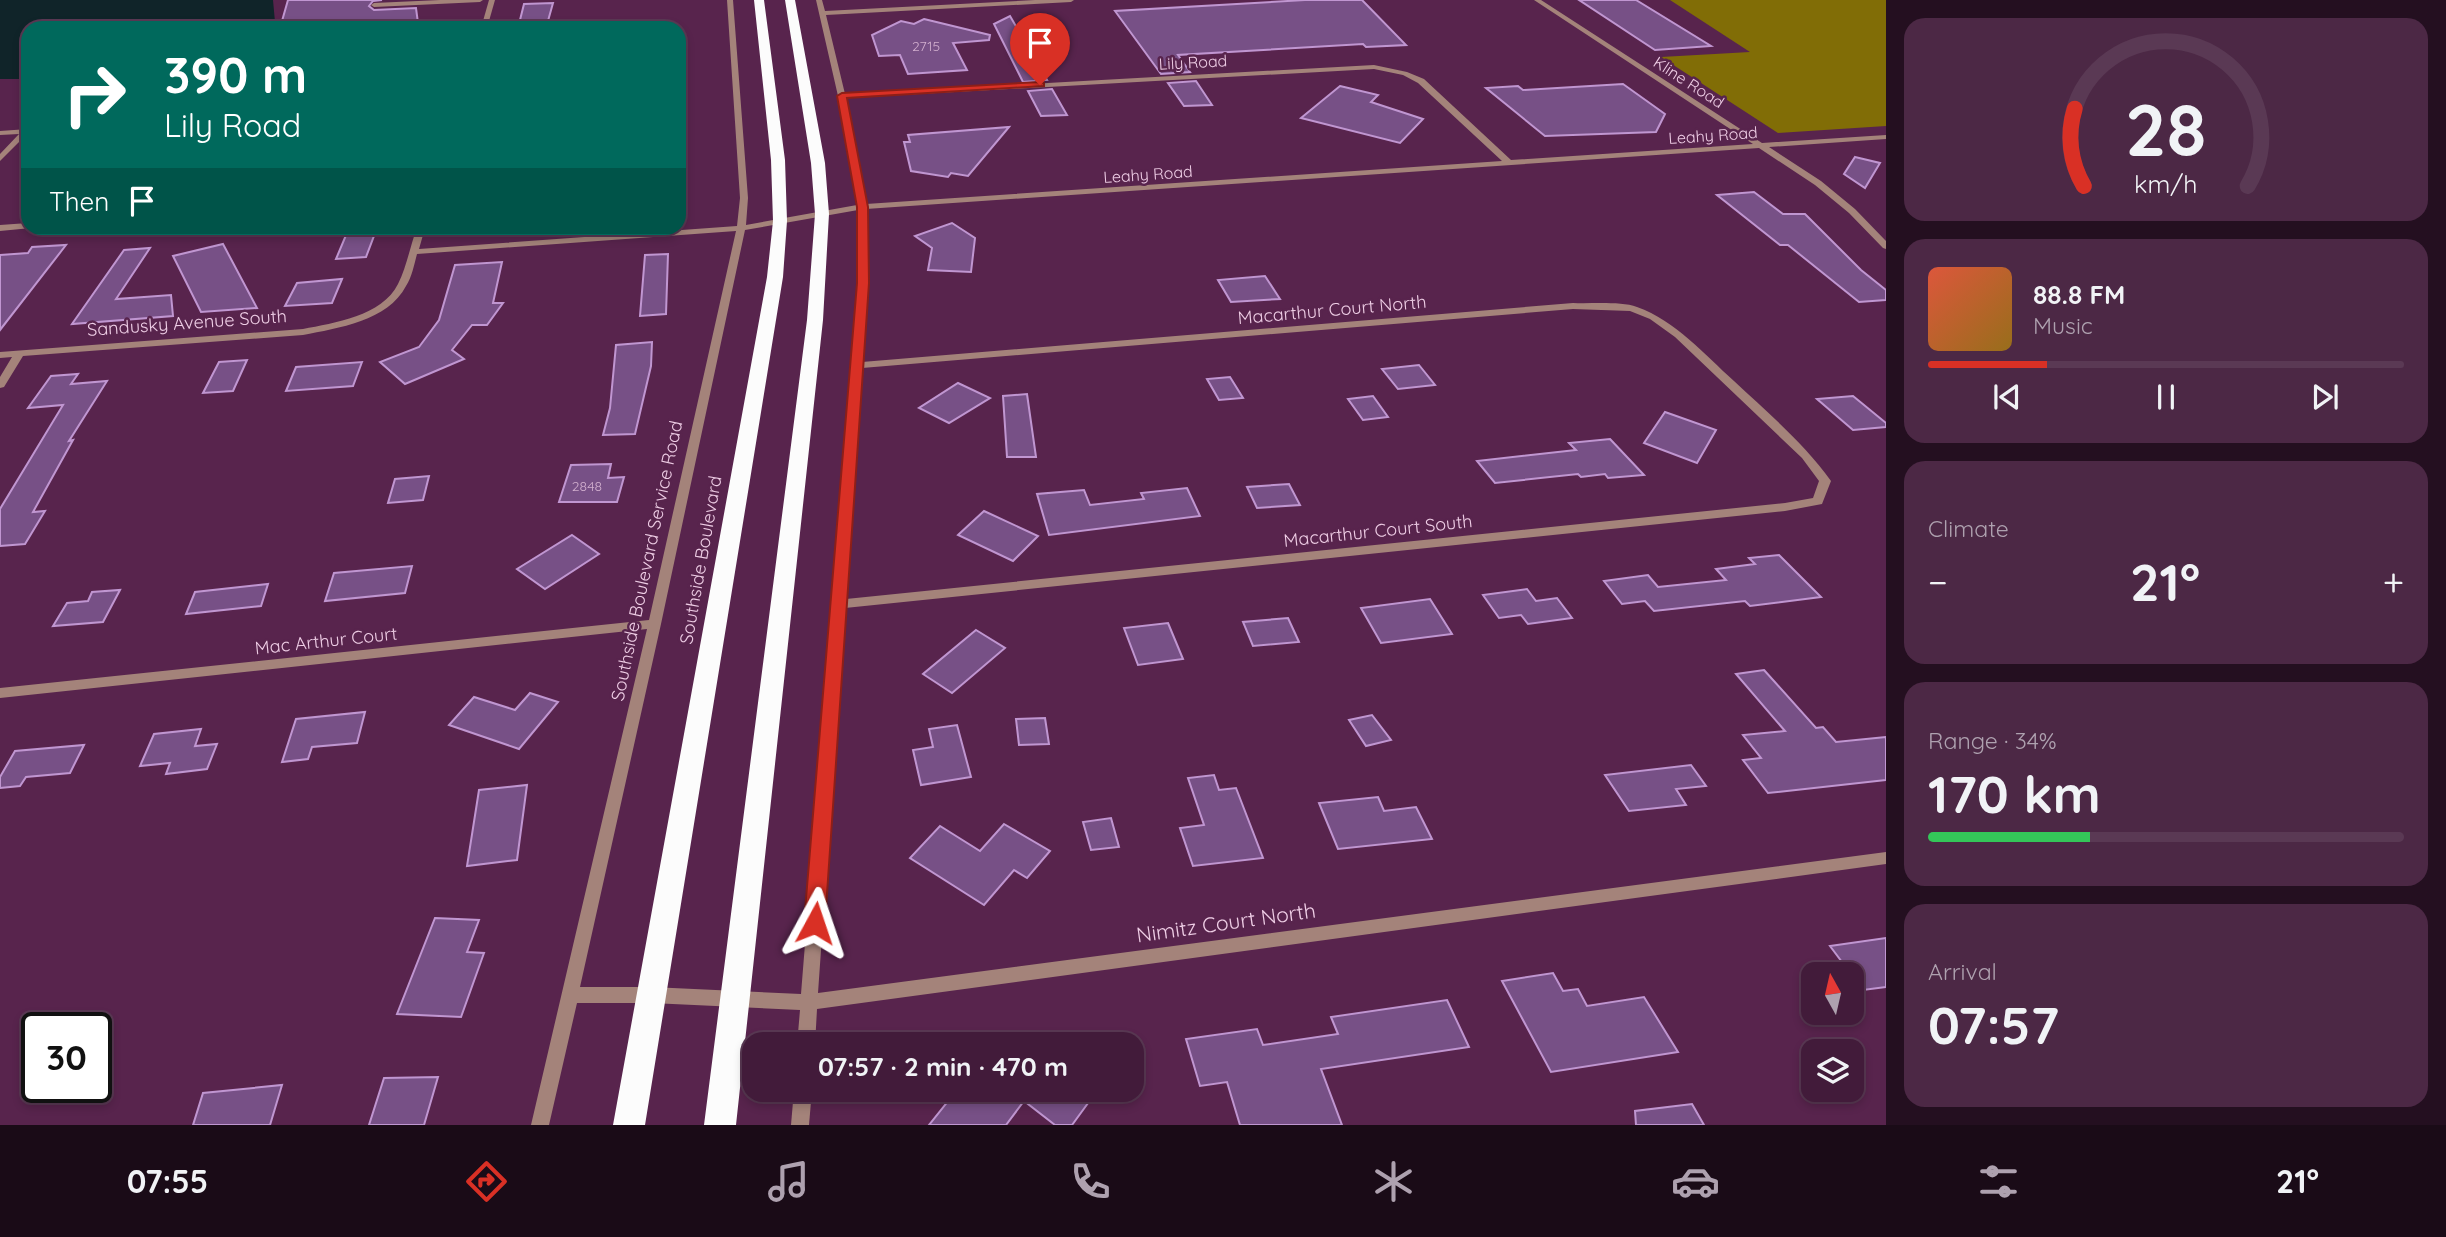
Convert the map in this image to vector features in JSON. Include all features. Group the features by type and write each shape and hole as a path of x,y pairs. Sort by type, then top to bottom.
{"highway":[{"name":"Southside Boulevard","path":"629,1125 756,401 775,277 780,221 778,158 759,0"},
{"path":"720,1125 815,320 822,214 818,163 790,0"}],"street":[{"path":"374,5 480,0"},
{"path":"486,21 492,0"},
{"name":"Southside Boulevard Service Road","path":"540,1125 656,624 741,228 744,198 730,0"},
{"path":"807,1032 863,283 863,207 842,96 820,6 1071,0"},
{"name":"Kline Road","path":"1537,0 1818,183 1852,211 1886,246"},
{"name":"Lily Road","path":"842,96 1374,67 1405,73 1421,81 1510,164"},
{"path":"0,133 21,131"},
{"path":"0,159 21,137"},
{"name":"Leahy Road","path":"686,232 741,228 863,207 1886,137"},
{"path":"0,228 21,226"},
{"name":"Sandusky Avenue South","path":"0,355 303,331 346,323 374,310 397,293 419,235"},
{"name":"Leahy Road","path":"413,253 649,235"},
{"name":"Macarthur Court North","path":"857,365 1573,306 1601,306 1631,308 1653,317 1678,335 1770,420"},
{"path":"0,385 20,354"},
{"name":"Macarthur Court South","path":"840,604 1785,507 1818,501 1825,481 1806,456 1770,420"},
{"name":"Mac Arthur Court","path":"0,693 656,624"},
{"name":"Nimitz Court North","path":"570,995 651,995 808,1002 1886,858"},
{"path":"800,1125 802,1102"}],"shaded area":[{"path":"0,0 273,0 275,21 21,21 21,79 0,79"},
{"path":"1670,0 1886,0 1886,126 1778,133 1661,57 1750,52"}],"building":[{"path":"288,0 382,0 373,1 369,6 374,10 416,8 418,21 282,21"},
{"path":"1305,0 1362,0 1406,45 1366,47 1363,44 1178,55 1190,72 1161,74 1115,11"},
{"path":"1579,0 1636,0 1711,46 1655,50"},
{"path":"553,3 548,21 520,21 524,4"},
{"path":"1010,16 1047,80 1023,82 994,24"},
{"path":"924,19 990,35 989,40 953,43 967,70 908,74 900,55 879,56 872,35 901,21 914,24"},
{"path":"1196,81 1212,105 1184,106 1168,83"},
{"path":"1623,84 1665,114 1656,132 1545,136 1486,88 1518,86 1523,90"},
{"path":"1340,86 1378,95 1371,102 1423,119 1400,143 1301,118"},
{"path":"1052,89 1067,115 1041,116 1028,91"},
{"path":"1009,127 968,176 951,173 948,177 911,171 904,142 910,142 908,135"},
{"path":"1855,157 1880,163 1865,188 1844,174"},
{"path":"1754,192 1783,214 1805,214 1861,270 1886,290 1886,300 1859,302 1788,245 1780,245 1717,195"},
{"path":"952,223 975,238 971,272 928,270 932,248 915,236"},
{"path":"346,235 374,235 366,257 336,259"},
{"path":"223,244 257,308 201,312 173,256"},
{"path":"66,245 0,330 0,255 28,253 32,247"},
{"path":"150,248 116,299 171,295 173,316 72,324 124,250"},
{"path":"668,254 666,314 640,316 645,255"},
{"path":"502,262 493,303 503,303 487,325 472,325 452,350 464,359 405,384 380,362 419,347 439,320 455,265"},
{"path":"1265,276 1280,299 1231,302 1218,280"},
{"path":"342,279 332,303 285,306 297,283"},
{"path":"652,342 651,366 635,434 603,435 610,408 616,345"},
{"path":"247,360 233,391 203,393 219,362"},
{"path":"362,362 353,386 286,391 296,367"},
{"path":"1419,365 1435,385 1398,389 1382,369"},
{"path":"78,374 71,384 107,381 69,441 73,440 33,512 45,511 25,544 0,546 0,509 63,405 28,408 51,376"},
{"path":"1230,377 1243,398 1219,400 1207,379"},
{"path":"958,383 990,398 949,423 919,408"},
{"path":"1027,394 1036,457 1007,457 1003,396"},
{"path":"1373,396 1388,417 1363,420 1348,399"},
{"path":"1853,396 1886,423 1886,427 1853,430 1817,399"},
{"path":"1665,412 1716,430 1697,463 1644,443"},
{"path":"1610,439 1644,475 1608,478 1605,474 1581,477 1578,474 1495,483 1477,461 1576,450 1569,443"},
{"path":"611,464 608,478 624,477 617,502 559,502 571,465"},
{"path":"429,476 423,500 388,503 395,479"},
{"path":"1289,484 1300,505 1257,508 1247,487"},
{"path":"1187,488 1200,516 1049,535 1037,494 1084,490 1090,505 1144,499 1141,493"},
{"path":"984,511 1038,536 1013,561 958,535"},
{"path":"572,535 599,554 545,589 517,569"},
{"path":"1779,555 1821,597 1750,606 1745,601 1654,611 1645,601 1622,604 1604,581 1648,575 1658,587 1726,580 1716,569 1755,564 1749,558"},
{"path":"412,566 405,593 325,601 334,573"},
{"path":"268,584 261,606 186,614 195,592"},
{"path":"1527,589 1536,601 1557,598 1572,618 1528,624 1521,615 1499,618 1483,595"},
{"path":"120,590 103,622 53,626 67,603 88,601 92,592"},
{"path":"1430,599 1452,634 1381,643 1361,608"},
{"path":"1288,618 1299,642 1253,646 1243,622"},
{"path":"1168,623 1183,659 1138,665 1124,628"},
{"path":"976,630 1005,648 952,693 923,674"},
{"path":"1764,670 1816,728 1823,727 1836,742 1886,737 1886,780 1768,793 1743,760 1761,758 1743,735 1785,731 1736,674"},
{"path":"530,693 558,702 519,749 449,725 474,697 515,710"},
{"path":"365,712 357,743 312,747 308,759 282,762 296,719"},
{"path":"1372,715 1391,740 1366,746 1349,720"},
{"path":"1045,718 1049,744 1019,745 1016,719"},
{"path":"957,725 971,777 921,785 913,750 933,747 929,729"},
{"path":"201,729 195,746 217,744 207,769 166,774 170,763 140,766 154,734"},
{"path":"84,745 70,773 26,777 20,786 0,788 0,777 15,751"},
{"path":"1691,765 1706,786 1676,789 1686,805 1629,811 1605,775"},
{"path":"1214,775 1219,790 1236,788 1263,858 1193,866 1180,828 1204,825 1188,778"},
{"path":"527,785 517,860 467,866 479,790"},
{"path":"1378,797 1384,811 1416,807 1432,839 1338,849 1319,803"},
{"path":"1111,818 1119,847 1091,850 1083,822"},
{"path":"1004,824 1050,851 1027,878 1014,870 984,905 910,858 940,826 980,851"},
{"path":"435,918 479,920 467,952 484,953 461,1017 397,1014"},
{"path":"1886,938 1886,987 1864,990 1864,962 1842,962 1830,946"},
{"path":"1553,973 1563,991 1578,989 1587,1006 1644,997 1678,1052 1551,1072 1502,981"},
{"path":"1447,1000 1469,1047 1321,1069 1342,1125 1240,1125 1227,1082 1200,1086 1186,1039 1257,1029 1263,1045 1338,1034 1331,1017"},
{"path":"438,1077 424,1125 369,1125 384,1078"},
{"path":"282,1085 270,1125 193,1125 203,1093"},
{"path":"947,1102 1023,1102 1006,1125 929,1125"},
{"path":"1025,1102 1089,1102 1072,1125 1055,1125"},
{"path":"1692,1104 1704,1125 1636,1125 1635,1111"}],"route":[{"path":"815,923 863,283 863,207 842,96 1040,85"}]}
